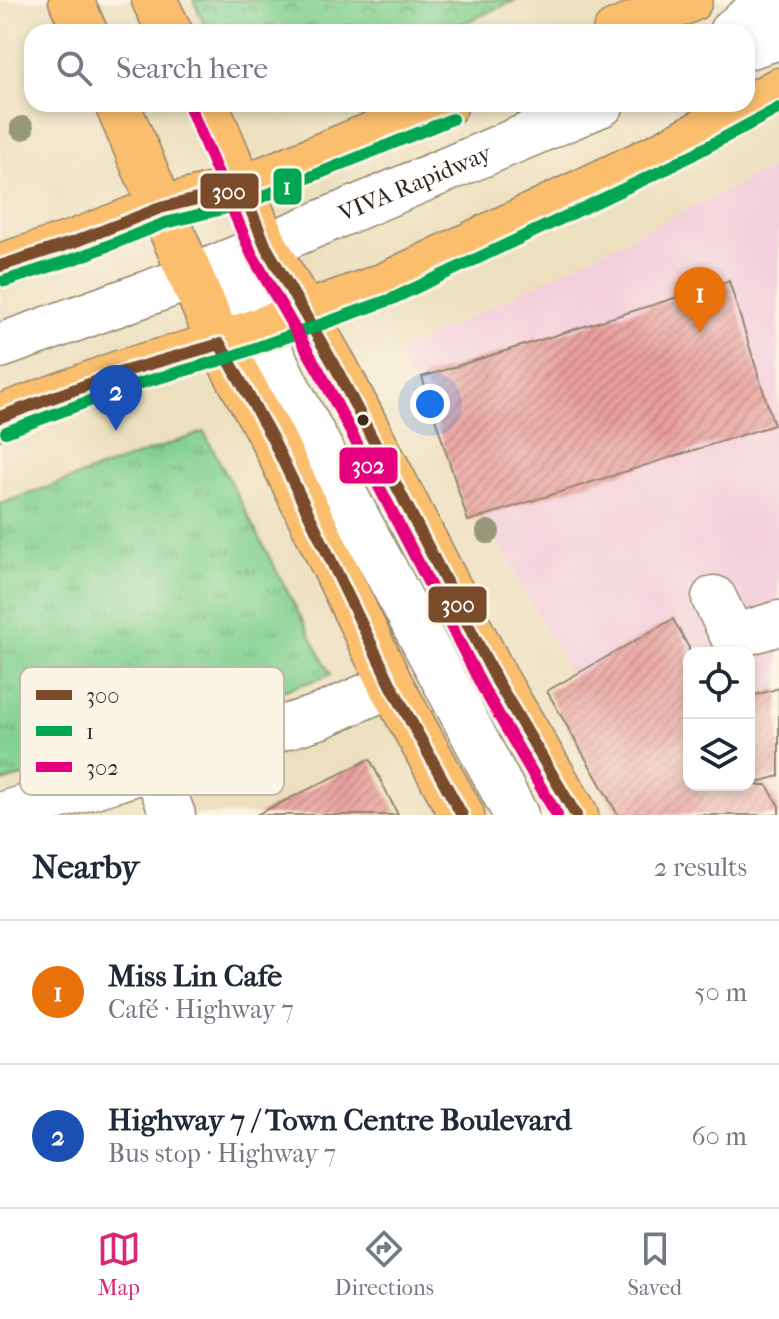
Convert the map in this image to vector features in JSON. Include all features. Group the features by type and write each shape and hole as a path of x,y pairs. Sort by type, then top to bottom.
{"main road":[{"path":"71,0 82,24"},
{"path":"154,0 166,24"},
{"path":"634,24 690,0"},
{"path":"755,103 779,90"},
{"path":"120,112 160,208 228,262 305,313 497,681 576,815"},
{"path":"209,112 242,188 228,262 220,344 272,438 391,685 462,815"},
{"path":"0,266 74,242 160,208 242,188 427,112"},
{"path":"0,417 122,372 220,344 385,285 663,153 738,112"}],"street":[{"path":"741,24 771,0"},
{"path":"755,44 779,37"},
{"name":"VIVA Rapidway","path":"0,346 228,262 583,112"},
{"path":"228,262 287,386 516,815"},
{"path":"714,598 733,637 779,623"},
{"path":"284,727 321,716 391,685"},
{"path":"0,815 64,795"},
{"path":"165,795 173,815"}],"shaded area":[{"path":"779,164 779,815 646,815 396,354"}],"green space":[{"path":"193,0 516,0 462,24 204,24"},
{"path":"204,432 331,675 284,690 284,667 20,667 20,776 0,783 0,504"}],"building":[{"path":"729,281 774,425 468,521 422,377"},
{"path":"673,619 688,647 683,647 683,791 755,791 755,785 767,785 779,806 779,815 618,815 547,691"},
{"path":"779,688 779,776 755,783 755,719 755,695"},
{"path":"370,759 398,815 256,815"}],"transit line":[{"name":"1","path":"6,432 127,387 225,359 392,299 670,167 779,108"},
{"name":"302","path":"192,112 252,255 323,378 483,688 557,815"},
{"name":"1","path":"5,281 80,257 165,223 247,203 452,119"},
{"name":"300","path":"0,266 74,242 160,208 242,188 266,247 337,370 497,681 576,815"},
{"name":"300","path":"0,417 122,372 220,344 272,438 391,685 462,815"}],"place":[{"name":"Miss Lin Cafe","path":"700,333"},
{"name":"Highway 7 / Town Centre Boulevard","path":"116,431"}]}
